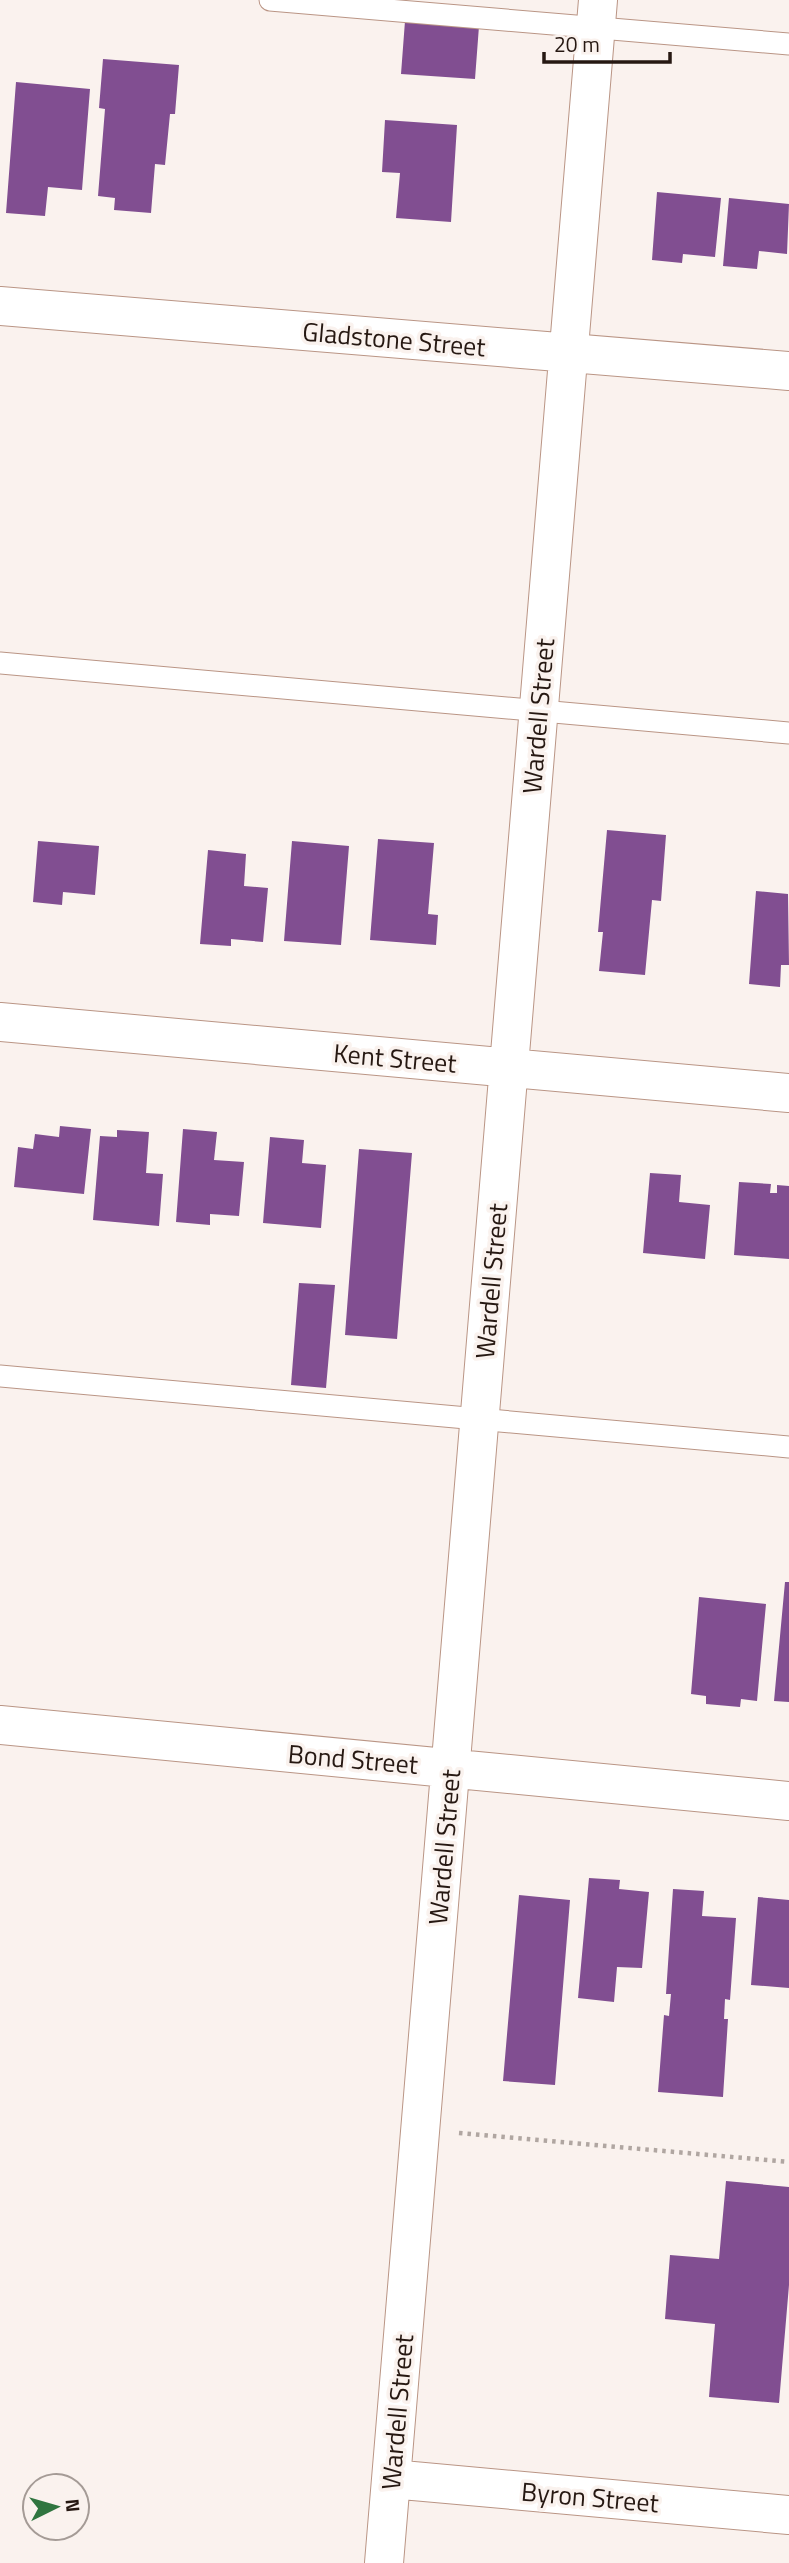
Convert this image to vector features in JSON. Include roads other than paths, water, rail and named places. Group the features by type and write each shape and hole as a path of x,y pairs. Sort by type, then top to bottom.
{"street":[{"name":"Wardell Street","path":"384,2563 596,14"},
{"name":"Gladstone Street","path":"0,306 789,371"},
{"name":"Kent Street","path":"0,1022 789,1093"},
{"name":"Bond Street","path":"0,1725 789,1801"},
{"name":"Byron Street","path":"391,2479 789,2515"}],"lane":[{"path":"271,0 596,14 789,44"},
{"path":"0,663 789,733"},
{"path":"0,1376 789,1447"}]}
